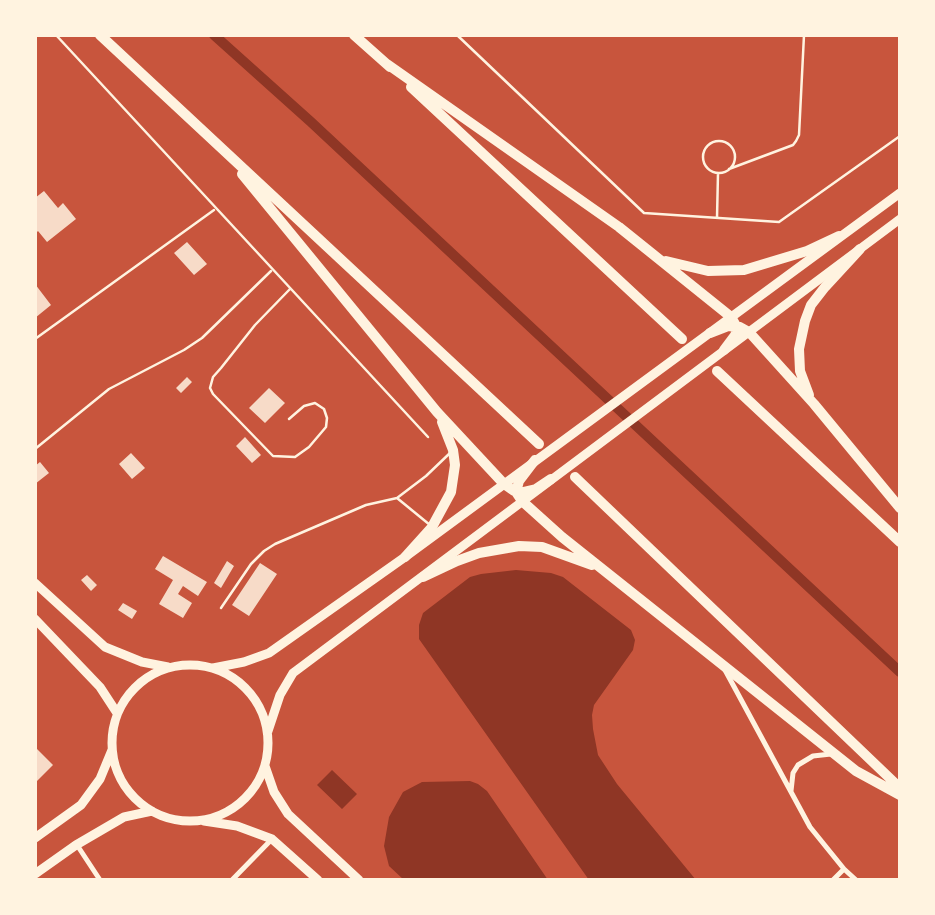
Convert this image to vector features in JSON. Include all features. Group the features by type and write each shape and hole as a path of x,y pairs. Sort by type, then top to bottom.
{"highway":[{"path":"100,35 539,444"},
{"path":"354,35 682,339"},
{"path":"387,64 619,227 659,259 814,404 895,498 900,508"},
{"path":"220,146 436,412 606,572 862,775 900,795"},
{"path":"659,259 700,270 735,271 769,264 839,236"},
{"path":"814,404 800,371 799,349 802,333 811,305 860,249"},
{"path":"710,333 735,328"},
{"path":"724,350 735,328"},
{"path":"717,371 900,542"},
{"path":"405,557 432,527 451,492 455,466 453,450 436,412"},
{"path":"518,490 525,471 535,460"},
{"path":"575,477 900,788"},
{"path":"518,490 551,479"},
{"path":"423,577 479,553 519,546 542,547 561,552 606,572"}],"main road":[{"path":"735,328 839,236 900,193"},
{"path":"735,328 860,249 900,219"},
{"path":"535,460 710,333"},
{"path":"551,479 724,350"},
{"path":"213,668 244,662 269,653 405,557 518,490"},
{"path":"199,820 221,815 240,803 255,786 265,766 268,731 280,695 293,673 423,577 518,490"},
{"path":"35,583 105,647 142,662 168,667"},
{"path":"35,619 100,687 117,713"},
{"path":"268,731 261,710 249,691 233,677 213,668 191,664 168,667 147,677 129,693 117,713 112,731 112,750 118,775 132,796 152,811 175,820 199,820 237,826 272,839 318,880"},
{"path":"35,838 81,805 100,779 112,750"},
{"path":"265,766 274,792 288,814 359,880"},
{"path":"35,874 76,845 124,817 152,811"}],"street":[{"path":"721,662 810,827 856,880"},
{"path":"791,791 793,773 798,765 813,756 835,754"},
{"path":"232,880 272,839"},
{"path":"76,845 100,880"},
{"path":"833,880 844,869"}],"lane":[{"path":"56,35 428,437"},
{"path":"458,35 644,213 779,222 900,136"},
{"path":"729,169 735,157 731,147 722,142 712,143 705,150 704,161 709,169 718,173 729,169 793,145 796,141 799,135 804,35"},
{"path":"717,218 718,173"},
{"path":"35,339 215,209"},
{"path":"35,449 102,394 202,338 272,270"},
{"path":"289,419 304,406 315,403 324,409 327,418 326,427 310,447 295,457 273,456 210,388 213,377 255,325 290,289"},
{"path":"221,608 251,564 275,544 366,505 397,498 453,450"},
{"path":"397,498 432,527"}],"shaded area":[{"path":"516,570 551,573 563,577 631,630 635,640 633,650 594,705 593,729 598,755 617,784 696,880 589,880 419,639 419,625 423,613 470,577"},
{"path":"332,770 357,794 342,809 317,785"},
{"path":"470,781 487,791 548,880 404,880 389,866 384,846 389,817 403,792 422,782"}],"building":[{"path":"44,191 58,208 63,203 76,219 47,242 38,231 35,234 35,198"},
{"path":"187,242 207,264 194,275 174,253"},
{"path":"35,284 51,305 35,318"},
{"path":"187,377 192,382 181,393 176,388"},
{"path":"269,388 285,403 265,423 249,408"},
{"path":"245,437 261,455 252,463 236,446"},
{"path":"131,453 145,468 132,479 119,464"},
{"path":"40,462 49,473 35,484 35,466"},
{"path":"163,556 207,582 198,596 183,586 178,594 192,603 183,618 159,604 173,580 155,569"},
{"path":"227,561 234,566 221,588 214,583"},
{"path":"260,563 277,574 249,616 232,605"},
{"path":"87,575 97,585 91,591 81,580"},
{"path":"123,603 137,611 132,619 118,610"},
{"path":"35,747 53,765 35,783"}],"waterway":[{"path":"214,35 311,122 900,672"}]}
